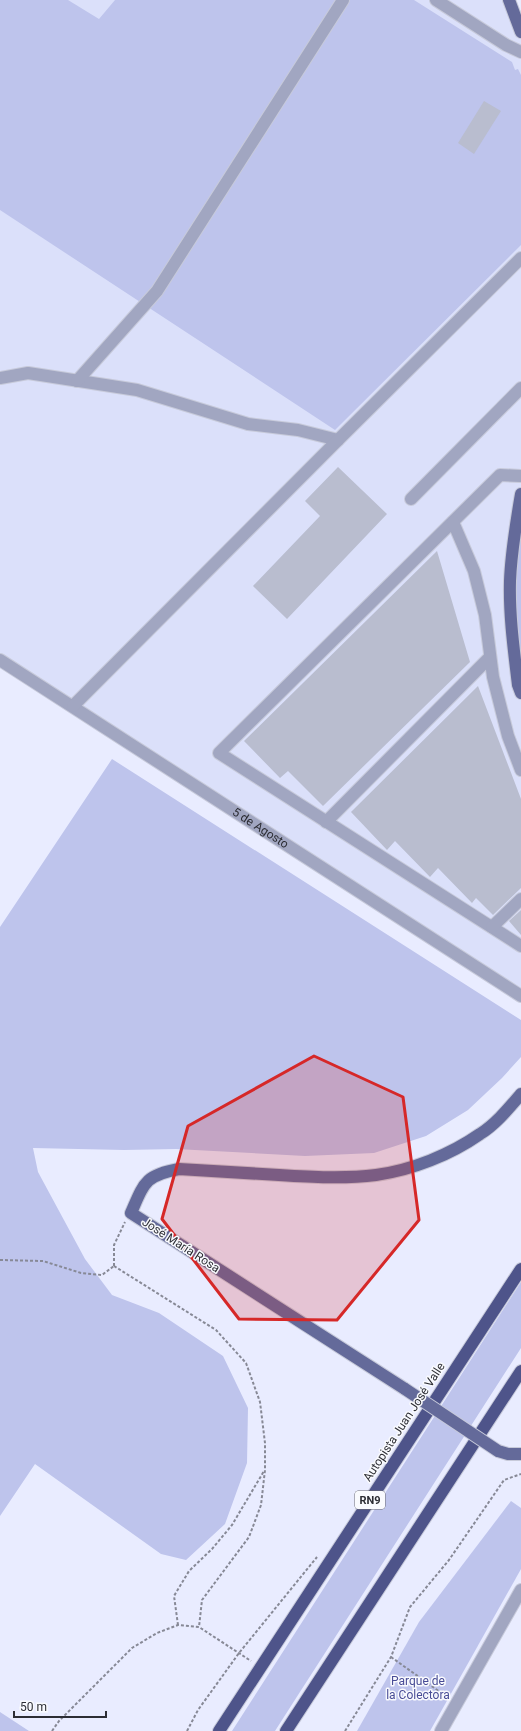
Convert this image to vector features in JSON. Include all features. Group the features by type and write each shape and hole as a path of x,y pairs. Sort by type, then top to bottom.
{"highway":[{"name":"Autopista Juan José Valle","path":"219,1731 521,1269"},
{"path":"286,1731 521,1371"}],"main road":[{"path":"509,0 521,32"},
{"path":"521,494 514,531 510,582 512,628 518,685 521,693"},
{"name":"José María Rosa","path":"521,1094 505,1112 482,1133 461,1146 404,1169 377,1175 320,1177 179,1169 162,1172 144,1184 131,1213 405,1389 498,1451 508,1454 521,1454"}],"street":[{"path":"77,381 157,291 343,0"},
{"path":"436,0 506,45 521,52"},
{"path":"73,706 521,258"},
{"path":"0,378 28,373 137,390 248,424 298,430 338,440"},
{"path":"411,499 521,388"},
{"path":"521,476 500,475 219,754 521,946"},
{"path":"453,522 474,571 485,615 493,677 508,736 521,770"},
{"path":"326,822 490,657"},
{"name":"5 de Agosto","path":"0,660 521,996"},
{"path":"492,927 521,899"},
{"path":"441,1731 521,1590"}],"path":[{"path":"114,1266 114,1245 124,1222 131,1213"},
{"path":"0,1260 43,1261 80,1273 102,1275 114,1266"},
{"path":"114,1266 216,1330 246,1363 260,1402 266,1443 261,1505 249,1537 202,1600 199,1627"},
{"path":"178,1625 174,1596 189,1571 212,1549 232,1525 265,1470"},
{"path":"345,1731 391,1657 410,1608 449,1560 504,1480 521,1474"},
{"path":"187,1731 198,1710 239,1653 318,1556"},
{"path":"52,1731 70,1710 132,1648 157,1633 178,1625 199,1627 261,1667"},
{"path":"391,1657 457,1704"}],"highlighted area":[{"path":"314,1056 403,1097 419,1220 337,1320 239,1319 162,1219 188,1126"}],"shaded area":[{"path":"0,0 509,0 521,32 521,996 0,660"}],"green space":[{"path":"0,0 68,0 99,19 115,0 414,0 512,62 515,70 518,69 521,75 521,245 335,430 0,210"},
{"path":"521,494 521,693 512,628"},
{"path":"112,759 521,1020 521,1057 502,1078 468,1110 426,1136 374,1153 305,1156 176,1149 124,1150 33,1148 38,1172 85,1259 112,1295 159,1313 223,1356 248,1408 247,1463 225,1524 186,1560 161,1554 35,1464 0,1516 0,927"},
{"path":"521,1282 521,1348 275,1731 232,1731"},
{"name":"Parque de la Colectora","path":"511,1501 521,1508 521,1569 430,1731 357,1731 419,1622"},
{"path":"0,1712 29,1731 0,1731"}],"building":[{"path":"484,101 501,111 474,154 458,143"},
{"path":"338,467 387,514 287,619 253,586 320,516 305,501"},
{"path":"437,551 470,662 323,806 288,771 280,778 244,741"},
{"path":"478,686 521,799 521,888 493,915 476,898 472,903 438,868 430,877 395,841 387,850 351,812"},
{"path":"521,910 521,935 509,921"}]}
